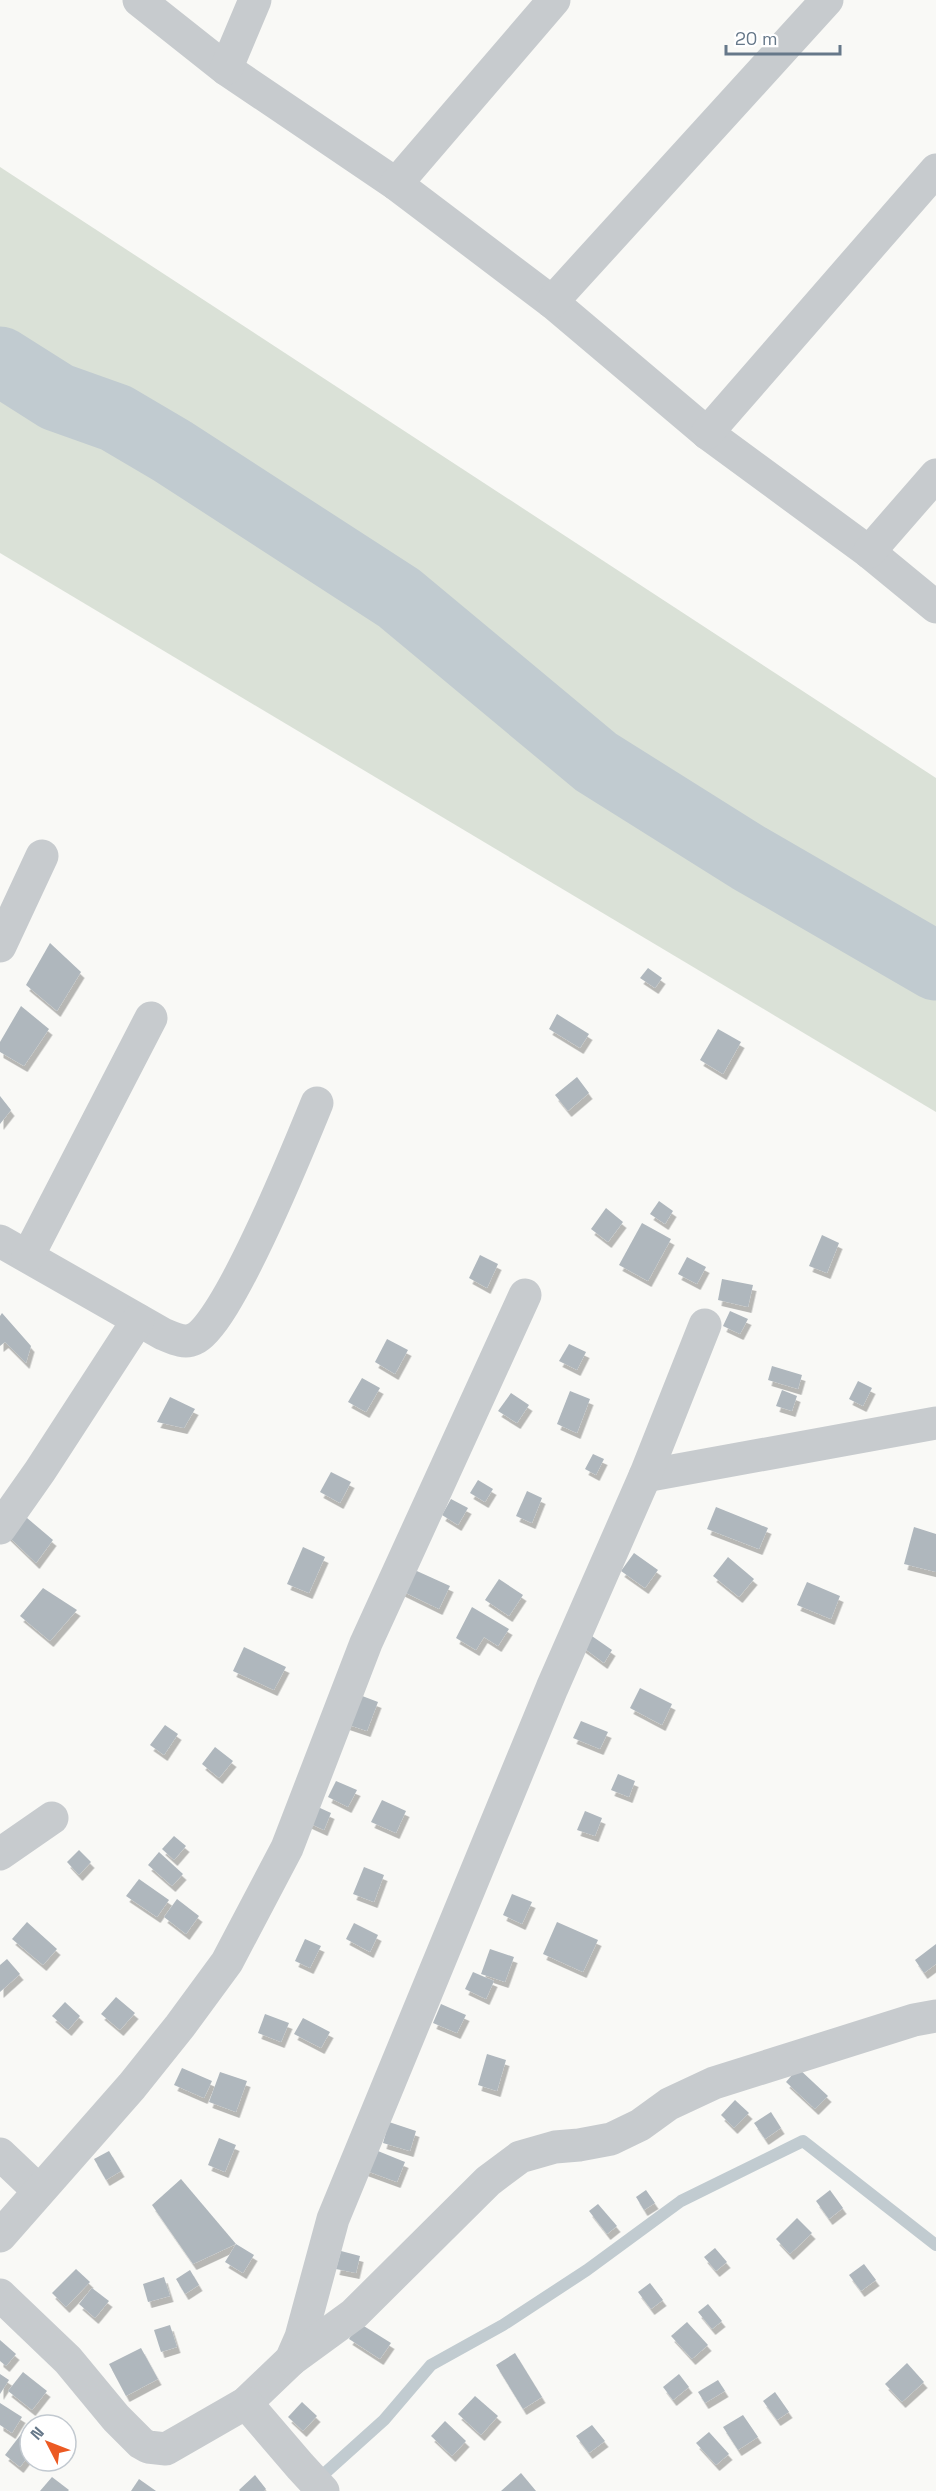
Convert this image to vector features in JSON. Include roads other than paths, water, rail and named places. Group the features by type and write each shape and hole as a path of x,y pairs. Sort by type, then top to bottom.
{"street":[{"path":"139,0 226,69 396,184 552,302 706,433 869,552 936,607"},
{"path":"226,69 255,0"},
{"path":"396,184 554,0"},
{"path":"552,302 827,0"},
{"path":"706,433 936,170"},
{"path":"869,552 936,475"},
{"path":"0,946 42,856"},
{"path":"28,1256 151,1018"},
{"path":"0,1241 177,1340 194,1340 204,1333 219,1311 264,1228 317,1103"},
{"path":"0,2235 139,2077 227,1962 287,1848 366,1642 525,1295"},
{"path":"0,1528 40,1471 138,1320"},
{"path":"291,2360 300,2337 333,2219 552,1688 645,1476 705,1325"},
{"path":"645,1476 936,1423"},
{"path":"0,1854 52,1818"},
{"path":"0,2295 68,2360 116,2418 141,2444 166,2449 246,2403 291,2360 354,2314 480,2187 520,2157 555,2147 610,2139 640,2125 669,2104 714,2083 914,2020 936,2016"},
{"path":"0,2154 39,2191"},
{"path":"246,2403 323,2491"}],"waterway":[{"path":"0,361 57,397 116,418 172,451 399,598 596,762 749,858 936,966"},
{"path":"315,2482 384,2420 431,2365 503,2325 587,2270 681,2201 803,2141 936,2245"}]}
